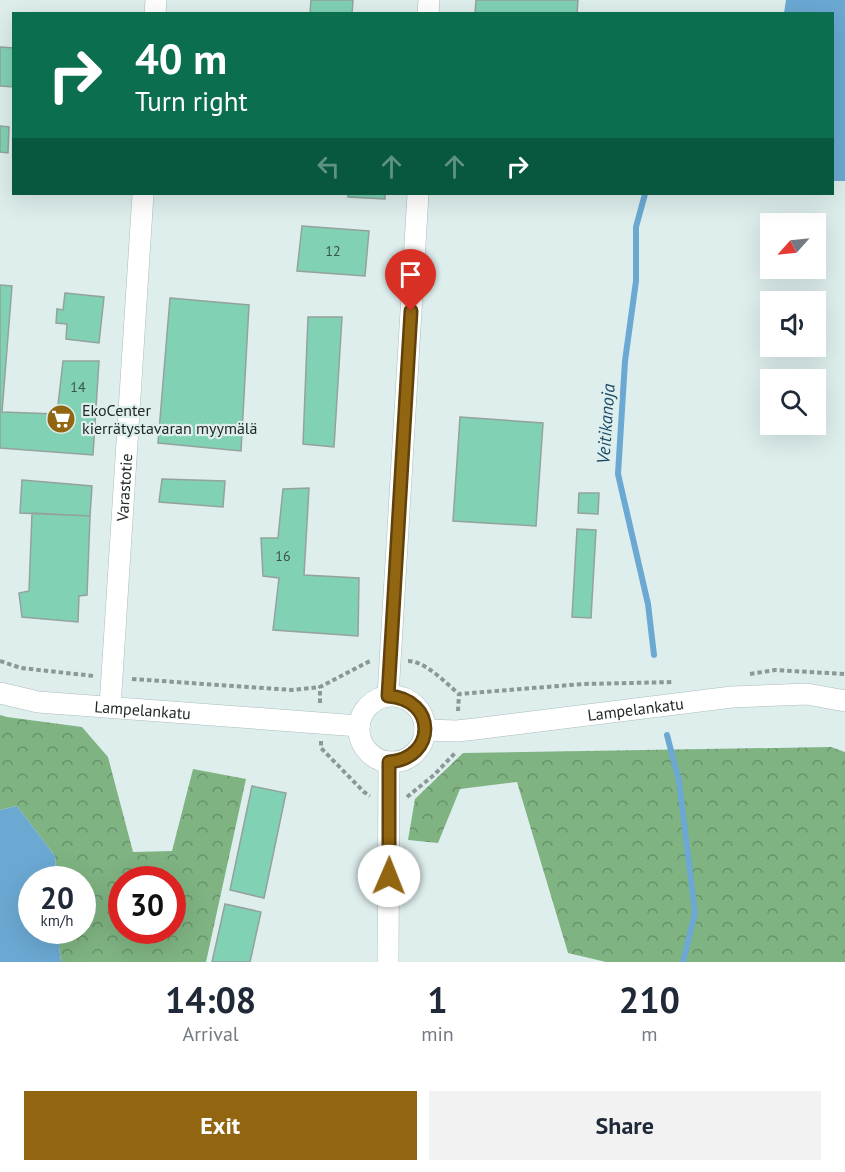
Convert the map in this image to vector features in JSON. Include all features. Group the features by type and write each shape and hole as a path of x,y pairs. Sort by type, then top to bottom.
{"street":[{"name":"Varastotie","path":"110,707 143,195"},
{"path":"388,696 418,195"},
{"name":"Lampelankatu","path":"0,693 38,702 359,726"},
{"name":"Lampelankatu","path":"425,730 457,731 732,697 807,694 845,701"},
{"path":"388,696 410,701 418,709 423,719 425,730 423,741 410,757 400,761 379,760 370,754 359,737 362,715 368,706 377,699 388,696"},
{"path":"388,962 389,762"}],"path":[{"path":"0,661 21,668 58,673 292,690 320,687 368,662 413,660 434,673 459,694 583,684 678,682"},
{"path":"744,675 775,670 845,674"},
{"path":"320,687 321,748 342,772 373,797 409,797 456,752 459,694"}],"green space":[{"path":"0,715 82,727 108,757 133,852 172,851 193,769 246,779 206,962 61,962 59,944 96,944 96,866 55,866 55,856 17,806 0,810"},
{"path":"831,747 845,752 845,962 606,962 568,953 517,782 460,789 438,843 408,840 415,799 463,753"}],"water":[{"path":"786,0 845,0 845,181 834,181 834,12 784,12"},
{"path":"17,806 55,856 55,866 18,866 18,944 59,944 61,962 0,962 0,810"}],"building":[{"path":"311,0 353,0 352,12 310,12"},
{"path":"476,0 578,0 577,12 475,12"},
{"path":"0,47 12,48 12,87 0,86"},
{"path":"0,126 9,127 8,153 0,152"},
{"path":"348,195 385,195 385,199 348,197"},
{"path":"302,226 369,231 365,276 297,271"},
{"path":"0,285 12,286 2,412 57,414 63,361 99,361 93,455 0,448"},
{"path":"65,293 104,297 99,343 66,339 67,324 56,323 57,309 63,310"},
{"path":"170,298 249,305 241,451 158,443"},
{"path":"308,317 342,317 334,447 303,444"},
{"path":"460,417 543,423 536,526 453,521"},
{"path":"162,479 225,481 223,507 159,502"},
{"path":"22,480 92,486 90,516 20,513"},
{"path":"309,488 304,575 359,578 358,636 273,630 279,578 263,576 261,538 278,538 283,489"},
{"path":"579,493 599,493 598,514 578,513"},
{"path":"32,513 90,516 87,595 79,596 78,622 22,617 19,593 29,591"},
{"path":"577,529 596,530 591,618 572,617"},
{"path":"252,786 286,793 264,898 230,890"},
{"path":"225,904 261,912 250,962 212,962"}],"waterway":[{"name":"Veitikanoja","path":"645,195 636,227 636,281 625,361 618,474 648,604 654,655"},
{"name":"Veitikanoja","path":"667,735 679,781 695,913 683,962"}],"place":[{"name":"EkoCenter kierrätystavaran myymälä","path":"61,419"}],"route":[{"path":"389,876 389,762 410,757 418,750 425,730 418,709 410,701 388,696 411,311"}]}
